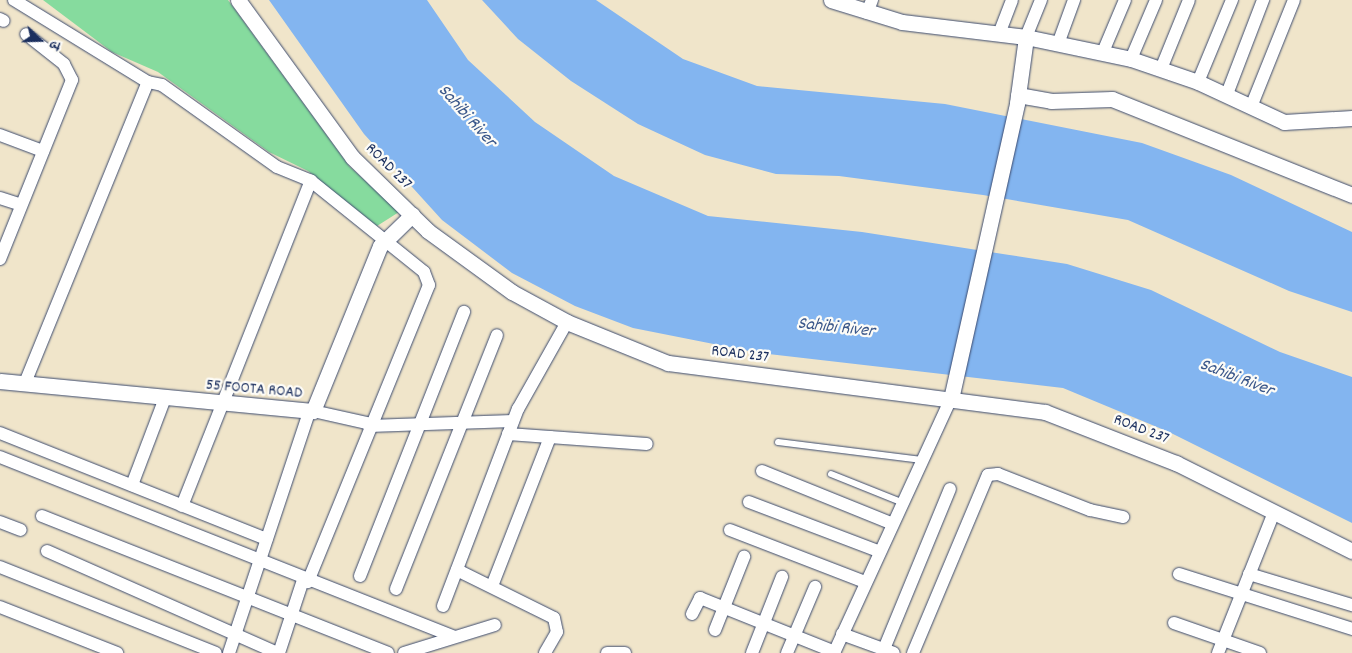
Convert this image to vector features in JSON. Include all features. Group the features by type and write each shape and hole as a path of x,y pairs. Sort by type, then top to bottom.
{"street":[{"path":"14,0 148,82 162,85 277,167 311,181 424,272 429,285 291,616 278,653 47,551"},
{"name":"ROAD 237","path":"238,0 352,157 412,215 512,292 567,322 668,363 1045,412 1176,463 1352,552"},
{"path":"999,34 1012,0"},
{"path":"692,614 700,598 835,652 878,551 951,399 957,380 1018,99 1026,37 1041,0"},
{"path":"1058,44 1074,0"},
{"path":"1104,52 1125,0"},
{"path":"1131,59 1156,0"},
{"path":"1161,69 1189,0"},
{"path":"1198,82 1232,0"},
{"path":"1227,94 1263,0"},
{"path":"1251,107 1294,0"},
{"path":"838,1 870,6 916,25 1026,37 1131,59 1198,82 1227,94 1251,107 1292,123 1351,116"},
{"path":"0,259 43,151 71,71 26,34"},
{"path":"25,383 148,82"},
{"path":"1018,99 1051,101 1112,99 1352,195"},
{"path":"0,135 43,151"},
{"path":"182,506 311,181"},
{"path":"0,198 21,206"},
{"name":"55 FOOTA ROAD","path":"0,381 222,405 311,411 384,241 412,215"},
{"path":"360,576 464,312"},
{"path":"443,606 513,421 534,376 567,322"},
{"path":"396,589 497,335"},
{"path":"132,485 165,398"},
{"path":"229,653 311,411 370,425 513,421"},
{"path":"0,433 267,539"},
{"path":"508,434 646,444"},
{"path":"492,586 550,437"},
{"path":"0,457 260,563 454,638"},
{"path":"762,472 891,523"},
{"path":"913,653 988,475 998,474 1090,510 1123,517"},
{"path":"842,634 889,651 950,489"},
{"path":"749,502 878,551"},
{"path":"1221,647 1274,512"},
{"path":"42,516 247,600 388,653"},
{"path":"0,522 21,530"},
{"path":"730,530 865,582"},
{"path":"716,630 744,557"},
{"path":"0,568 216,653"},
{"path":"457,570 554,618 557,632 545,653"},
{"path":"1179,574 1352,629"},
{"path":"1250,574 1352,605"},
{"path":"752,653 782,577"},
{"path":"787,653 815,587"},
{"path":"0,607 117,653"},
{"path":"1174,623 1221,647 1260,653"},
{"path":"404,653 495,625"},
{"path":"607,653 625,653"}],"lane":[{"path":"778,442 922,460"},
{"path":"831,474 901,502"}],"green space":[{"path":"43,0 228,0 349,166 399,212 377,226 308,171 269,152 158,72 112,52"}],"water":[{"name":"Sahibi River","path":"269,0 427,0 468,60 535,122 614,176 708,216 862,232 1067,264 1151,290 1280,352 1352,377 1352,523 1169,432 1063,388 759,353 633,328 575,306 512,273 442,220 364,134"},
{"path":"482,0 596,0 683,59 757,86 945,104 1142,143 1231,175 1352,232 1352,312 1289,291 1128,220 983,195 839,176 776,174 705,155 638,124 571,81 518,39"}]}
